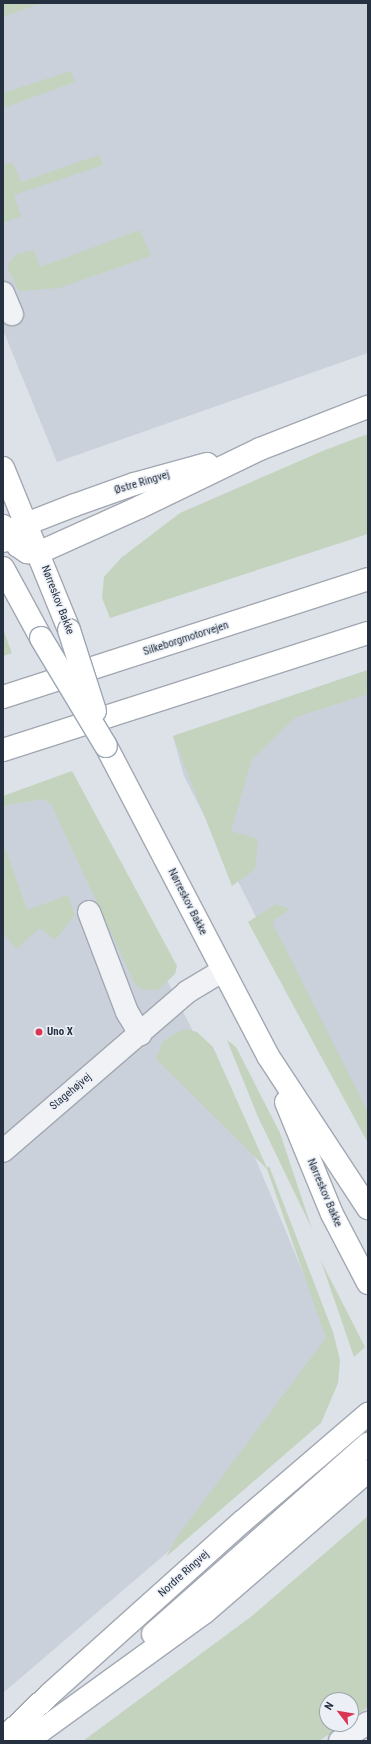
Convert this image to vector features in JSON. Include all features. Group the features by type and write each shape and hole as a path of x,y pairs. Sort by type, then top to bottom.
{"main road":[{"name":"Østre Ringvej","path":"38,553 140,507 260,449 368,407"},
{"name":"Østre Ringvej","path":"27,524 134,484 260,449"},
{"name":"Nørreskov Bakke","path":"3,468 69,630 109,751"},
{"path":"27,524 5,534 27,552 38,553"},
{"name":"Nørreskov Bakke","path":"3,568 41,638 109,751 222,971 268,1056 368,1208"},
{"name":"Silkeborgmotorvejen","path":"3,697 368,579"},
{"path":"3,750 368,633"},
{"name":"Nørreskov Bakke","path":"268,1056 332,1214 368,1283"},
{"name":"Nordre Ringvej","path":"3,1739 50,1694 226,1537 368,1414"},
{"path":"62,1717 368,1444"},
{"path":"27,1741 204,1613 368,1471"}],"street":[{"path":"3,293 12,314"},
{"path":"89,912 127,1012 140,1034"},
{"name":"Stagehøjvej","path":"3,1151 187,992 222,971"},
{"path":"340,1741 368,1723"}],"shaded area":[{"path":"3,3 368,3 368,353 57,462 3,330"},
{"path":"368,670 368,1136 184,776 173,736"},
{"path":"67,781 248,1141 333,1344 218,1509 3,1693 3,800"}],"green space":[{"path":"41,3 3,17 3,4"},
{"path":"71,71 75,82 3,108 3,93"},
{"path":"99,155 103,165 14,195 21,216 3,223 3,166 12,162 21,182"},
{"path":"140,230 151,256 59,288 19,291 8,269 8,263 17,254 34,250 40,267"},
{"path":"368,434 368,534 110,618 102,598 104,577 121,558 180,513 325,450"},
{"path":"3,629 12,653 3,656"},
{"path":"368,670 368,694 296,717 252,759 231,831 258,839 255,869 232,886 173,736"},
{"path":"72,771 177,966 175,974 158,990 143,990 135,984 51,804 43,799 3,806 3,796"},
{"path":"3,842 27,910 68,895 75,915 55,940 40,928 16,949 3,933"},
{"path":"276,904 290,909 272,922 368,1112 368,1143 248,922"},
{"path":"187,1029 197,1032 213,1047 267,1168 269,1166 333,1332 340,1360 338,1383 321,1423 166,1557 177,1537 326,1338 267,1169 156,1059 162,1043 175,1033"},
{"path":"227,1040 236,1047 280,1133 312,1229 258,1117"},
{"path":"321,1261 365,1347 354,1357"},
{"path":"368,1516 368,1707 359,1713 359,1692 319,1692 319,1732 332,1732 319,1741 83,1741 252,1616"}],"place":[{"name":"Uno X","path":"39,1032"}]}
